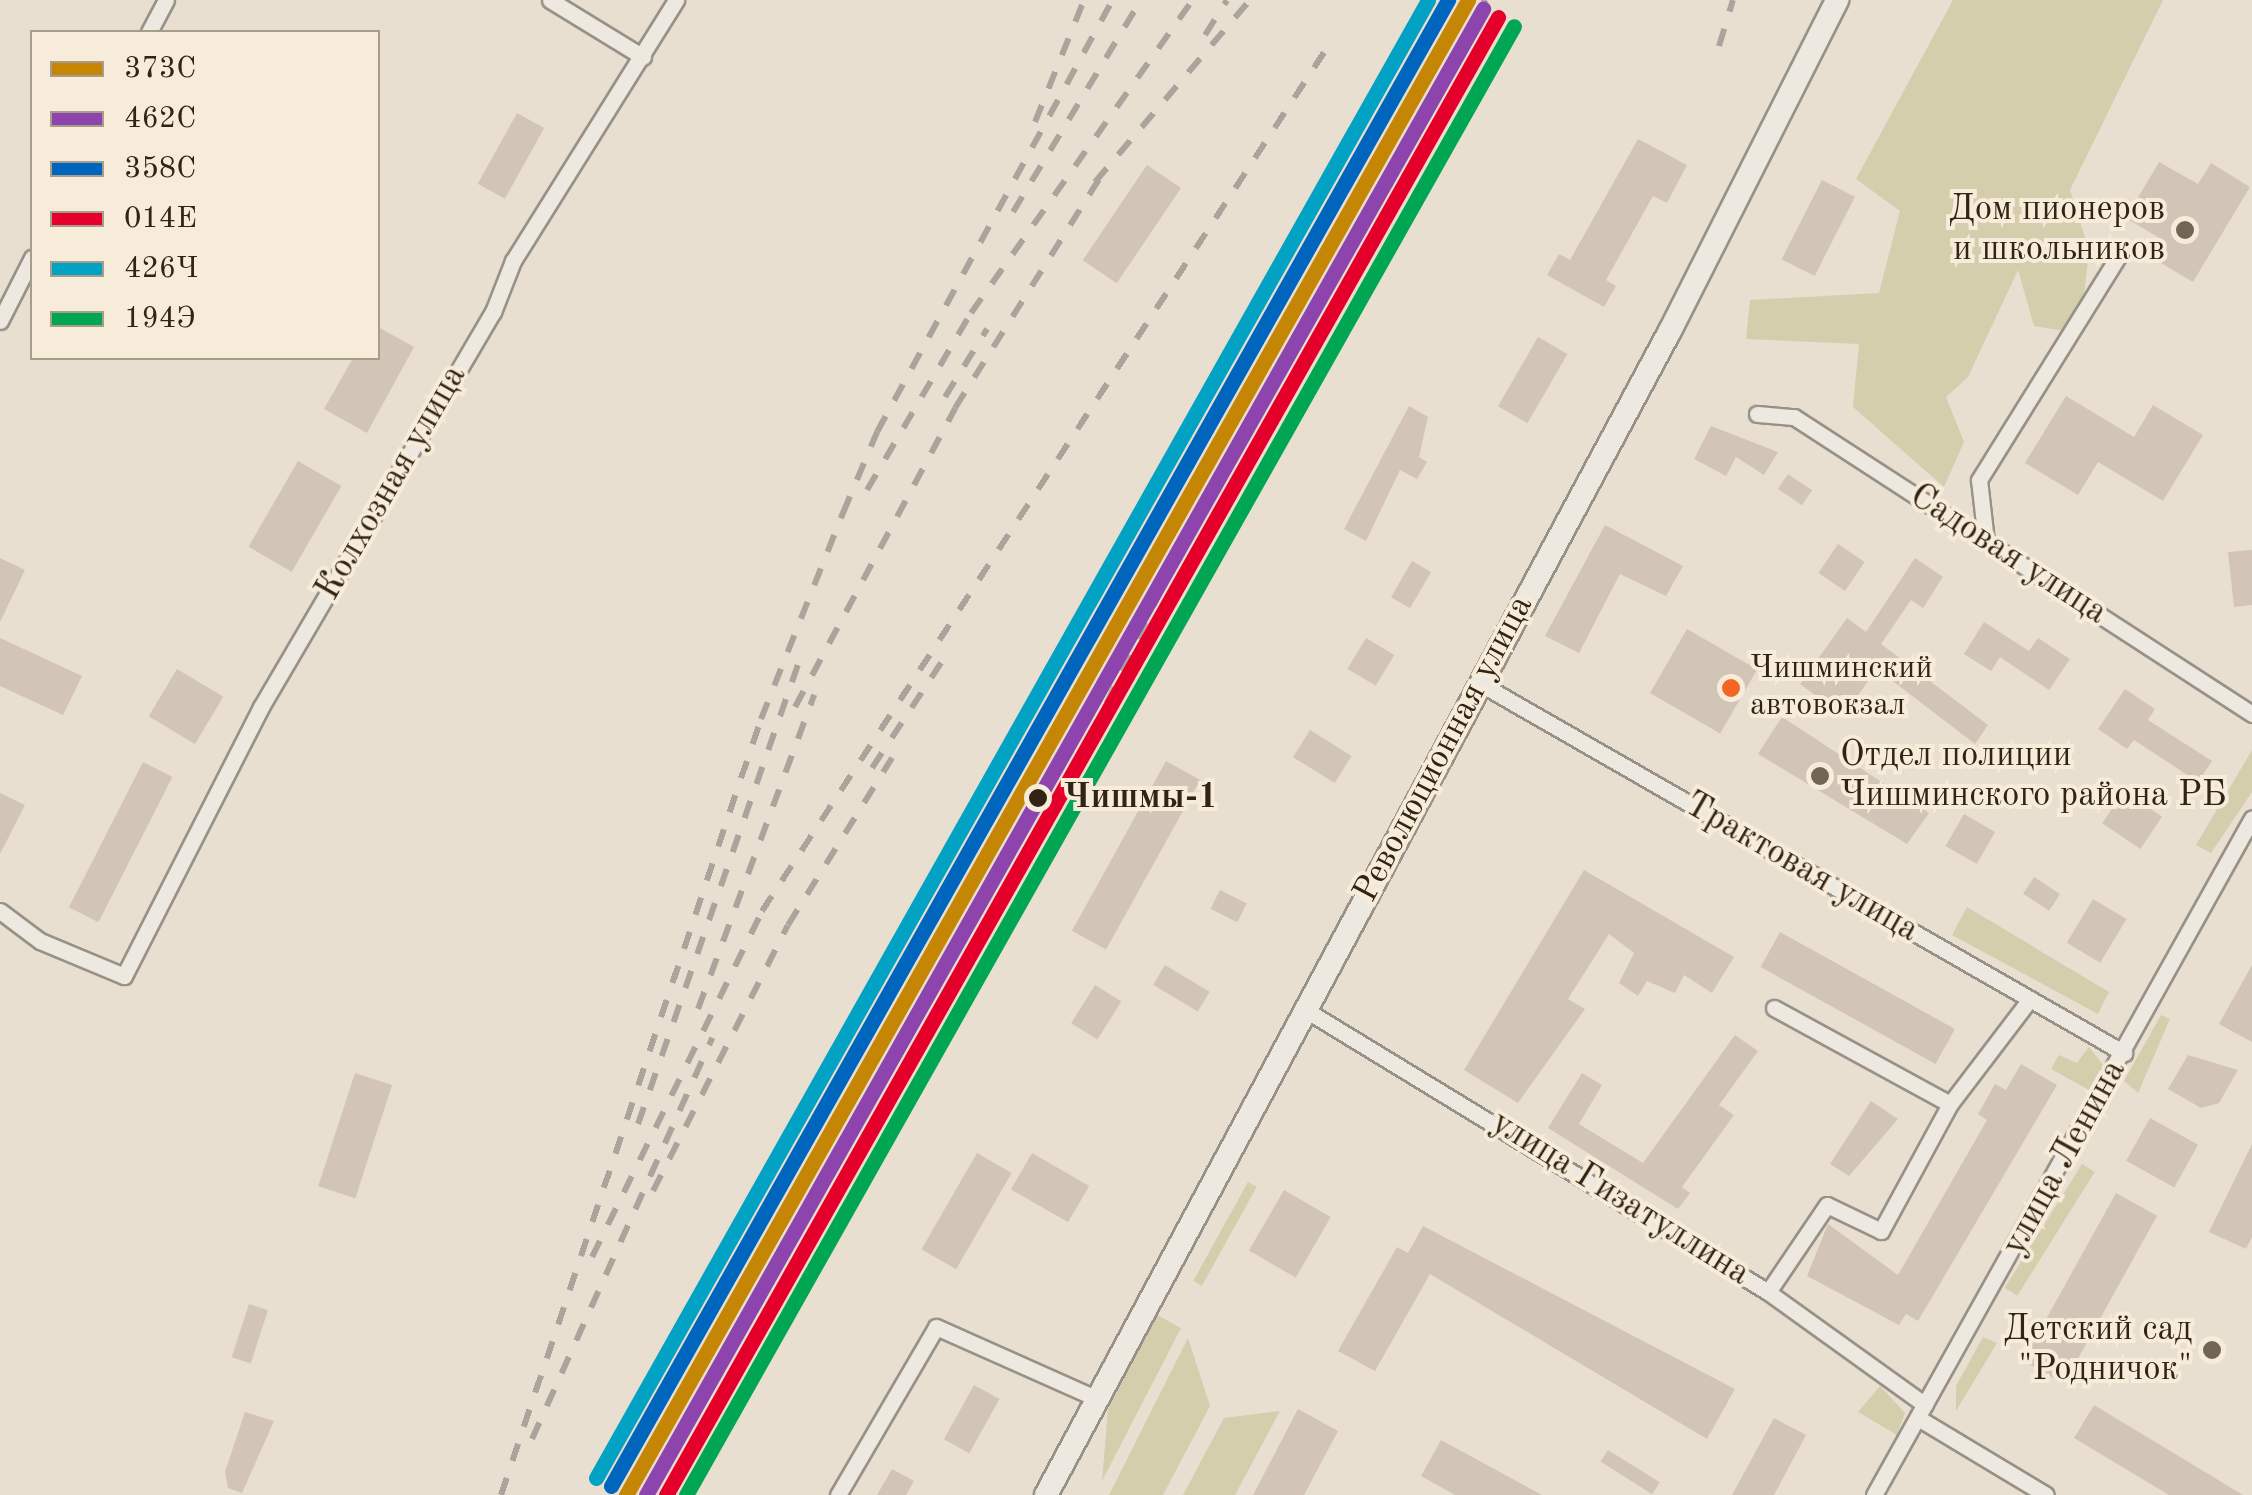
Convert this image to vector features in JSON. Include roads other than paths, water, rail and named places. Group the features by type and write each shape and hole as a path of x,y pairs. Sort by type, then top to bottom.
{"main road":[{"name":"Революционная улица","path":"1046,1495 1093,1397 1479,683 1836,0"}],"street":[{"path":"150,30 166,0"},
{"path":"550,0 643,57"},
{"name":"Колхозная улица","path":"0,912 40,941 124,976 261,707 493,312 512,261 676,0"},
{"path":"1986,541 1978,480 2119,256"},
{"path":"0,321 30,262"},
{"name":"Садовая улица","path":"1757,414 1794,417 2252,714"},
{"name":"Трактовая улица","path":"1479,683 2124,1053"},
{"name":"улица Ленина","path":"1874,1495 2252,818"},
{"path":"1768,1292 1827,1204 1881,1232 1950,1104 2030,999"},
{"path":"1774,1008 1950,1104"},
{"name":"улица Гизатуллина","path":"1304,1009 1768,1292 1922,1412 2046,1495"},
{"path":"838,1495 936,1327 1093,1397"}],"railway":[{"path":"1035,122 1084,0"},
{"path":"501,1495 761,719 843,513 877,432 1113,0"},
{"path":"1013,212 1141,0"},
{"path":"867,490 971,313 1193,0"},
{"path":"1205,35 1227,0"},
{"path":"1095,182 1250,0"},
{"path":"1091,736 1212,484 1485,0"},
{"path":"1719,46 1733,0"},
{"path":"592,1257 762,911 1325,51"},
{"path":"795,707 955,408 1105,170"},
{"path":"945,397 987,329"},
{"path":"638,1124 799,661"},
{"path":"872,768 941,663"},
{"path":"698,1009 814,695"},
{"path":"653,1191 788,925 892,758"},
{"path":"532,1439 712,1038"}],"place":[{"name":"Дом пионеров и школьников","path":"2185,230"},
{"name":"Чишминский автовокзал","path":"1731,688"},
{"name":"Отдел полиции Чишминского района РБ","path":"1820,776"},
{"name":"Чишмы-1","path":"1038,798"},
{"name":"Детский сад \"Родничок\"","path":"2212,1350"}]}
